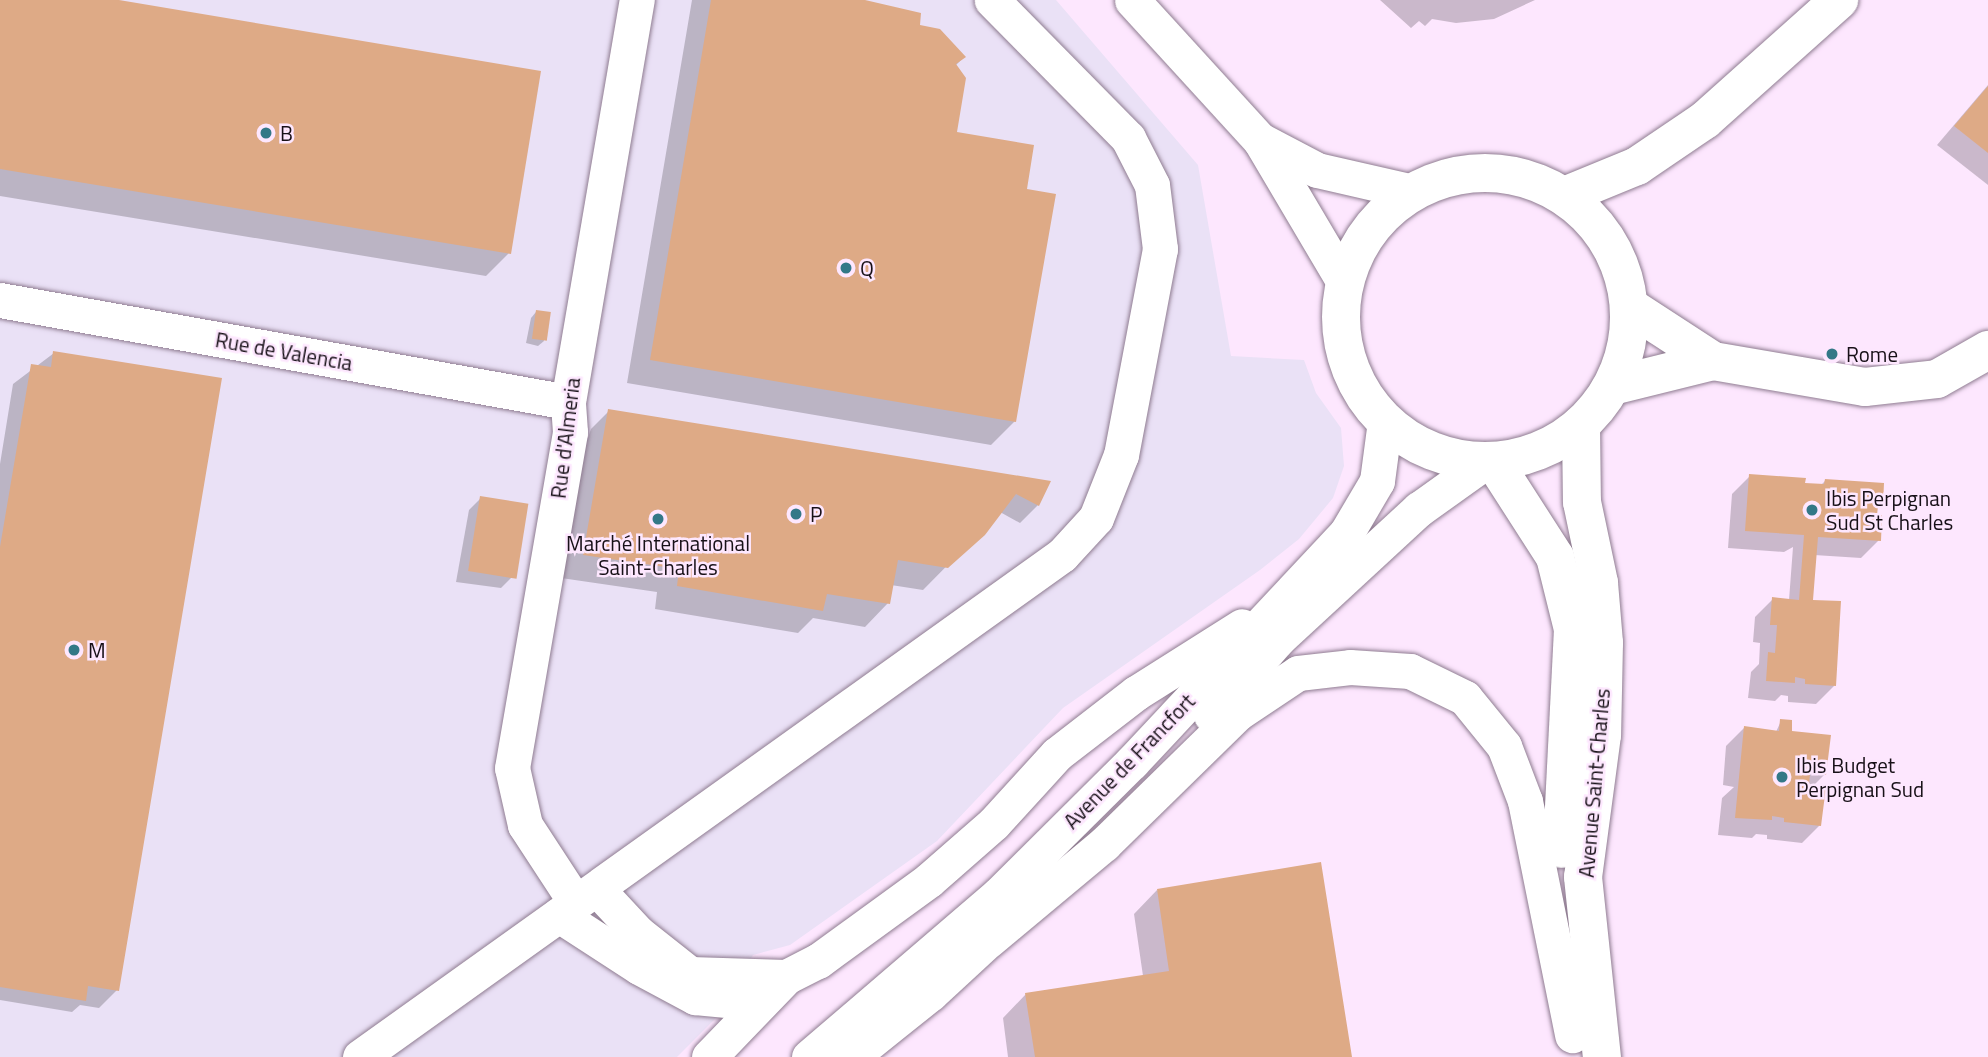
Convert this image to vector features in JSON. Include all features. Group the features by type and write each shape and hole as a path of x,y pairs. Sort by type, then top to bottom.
{"street":[{"name":"Rue d'Almeria","path":"577,902 525,825 512,768 570,432 570,386 637,0"},
{"path":"360,1057 1062,555 1096,518 1121,455 1160,249 1152,185 1128,138 992,0"},
{"path":"1132,0 1260,140 1345,284"},
{"path":"1564,196 1637,166 1705,120 1839,0"},
{"path":"1260,140 1317,170 1413,192"},
{"path":"1489,173 1529,179 1564,196 1597,226 1620,264 1630,307 1627,348 1612,386 1581,425 1541,451 1490,462 1431,451 1385,421 1362,392 1346,358 1341,321 1345,284 1359,248 1382,216 1413,192 1450,177 1489,173"},
{"name":"Rue de Valencia","path":"0,300 570,386"},
{"path":"1630,307 1713,360 1865,387 1937,379 1988,350"},
{"path":"1612,386 1713,360"},
{"name":"Avenue de Francfort","path":"809,1057 999,894 1132,762 1272,608 1347,532 1377,481 1385,421"},
{"name":"Avenue Saint-Charles","path":"1581,425 1582,502 1599,583 1604,643 1602,735 1583,877 1583,1050"},
{"name":"Avenue de Francfort","path":"851,1057 990,939 1153,782 1278,639 1419,509 1490,462"},
{"name":"Avenue Saint-Charles","path":"1490,462 1555,557 1573,629 1561,862 1583,1050"},
{"path":"709,1057 756,1003 786,977 818,961 929,880 994,823 1057,754 1136,693 1272,608"},
{"path":"990,939 1104,844 1238,713 1298,673 1350,667 1410,671 1465,698 1504,746 1525,801 1583,1050"},
{"path":"577,902 638,933 690,974 786,977"},
{"path":"577,902 639,967 695,997 756,1003"}],"shaded area":[{"name":"Marché International Saint-Charles","path":"0,0 1056,0 1198,165 1231,356 1304,360 1316,393 1341,428 1344,466 1333,498 1299,539 1260,570 1063,708 937,841 790,945 753,955 720,1014 677,1057 0,1057"}],"building":[{"name":"B","path":"0,0 119,0 541,71 511,254 0,169"},
{"name":"Q","path":"711,0 865,0 921,13 920,25 940,29 966,57 956,64 966,78 957,132 1034,145 1027,189 1056,194 1016,422 650,360"},
{"path":"1988,86 1988,153 1954,126"},
{"path":"536,310 551,312 547,341 532,339"},
{"name":"M","path":"53,351 222,378 119,991 88,986 86,1001 0,987 0,547 31,364 51,367"},
{"name":"P","path":"608,409 1051,481 1039,506 1016,494 985,535 948,568 898,560 890,604 827,594 823,611 677,586 679,569 583,555"},
{"path":"1749,474 1806,478 1805,483 1824,484 1825,479 1884,483 1883,506 1878,506 1877,515 1882,515 1881,541 1818,537 1813,600 1841,601 1836,686 1805,684 1805,679 1795,677 1795,683 1766,681 1768,652 1775,653 1777,625 1770,625 1772,597 1799,600 1804,535 1745,531"},
{"path":"480,496 528,504 517,579 468,571"},
{"name":"Ibis Budget Perpignan Sud","path":"1780,719 1792,720 1792,731 1831,735 1826,775 1810,773 1809,785 1826,787 1821,826 1784,822 1784,818 1772,816 1772,820 1735,818 1744,726 1779,731"},
{"path":"1321,862 1352,1057 1035,1057 1025,993 1169,971 1157,889"}],"place":[{"name":"B","path":"266,133"},
{"name":"Q","path":"846,268"},
{"name":"Rome","path":"1832,354"},
{"name":"Ibis Perpignan Sud St Charles","path":"1812,510"},
{"name":"P","path":"796,514"},
{"name":"Marché International Saint-Charles","path":"658,519"},
{"name":"M","path":"74,650"},
{"name":"Ibis Budget Perpignan Sud","path":"1782,777"}]}
